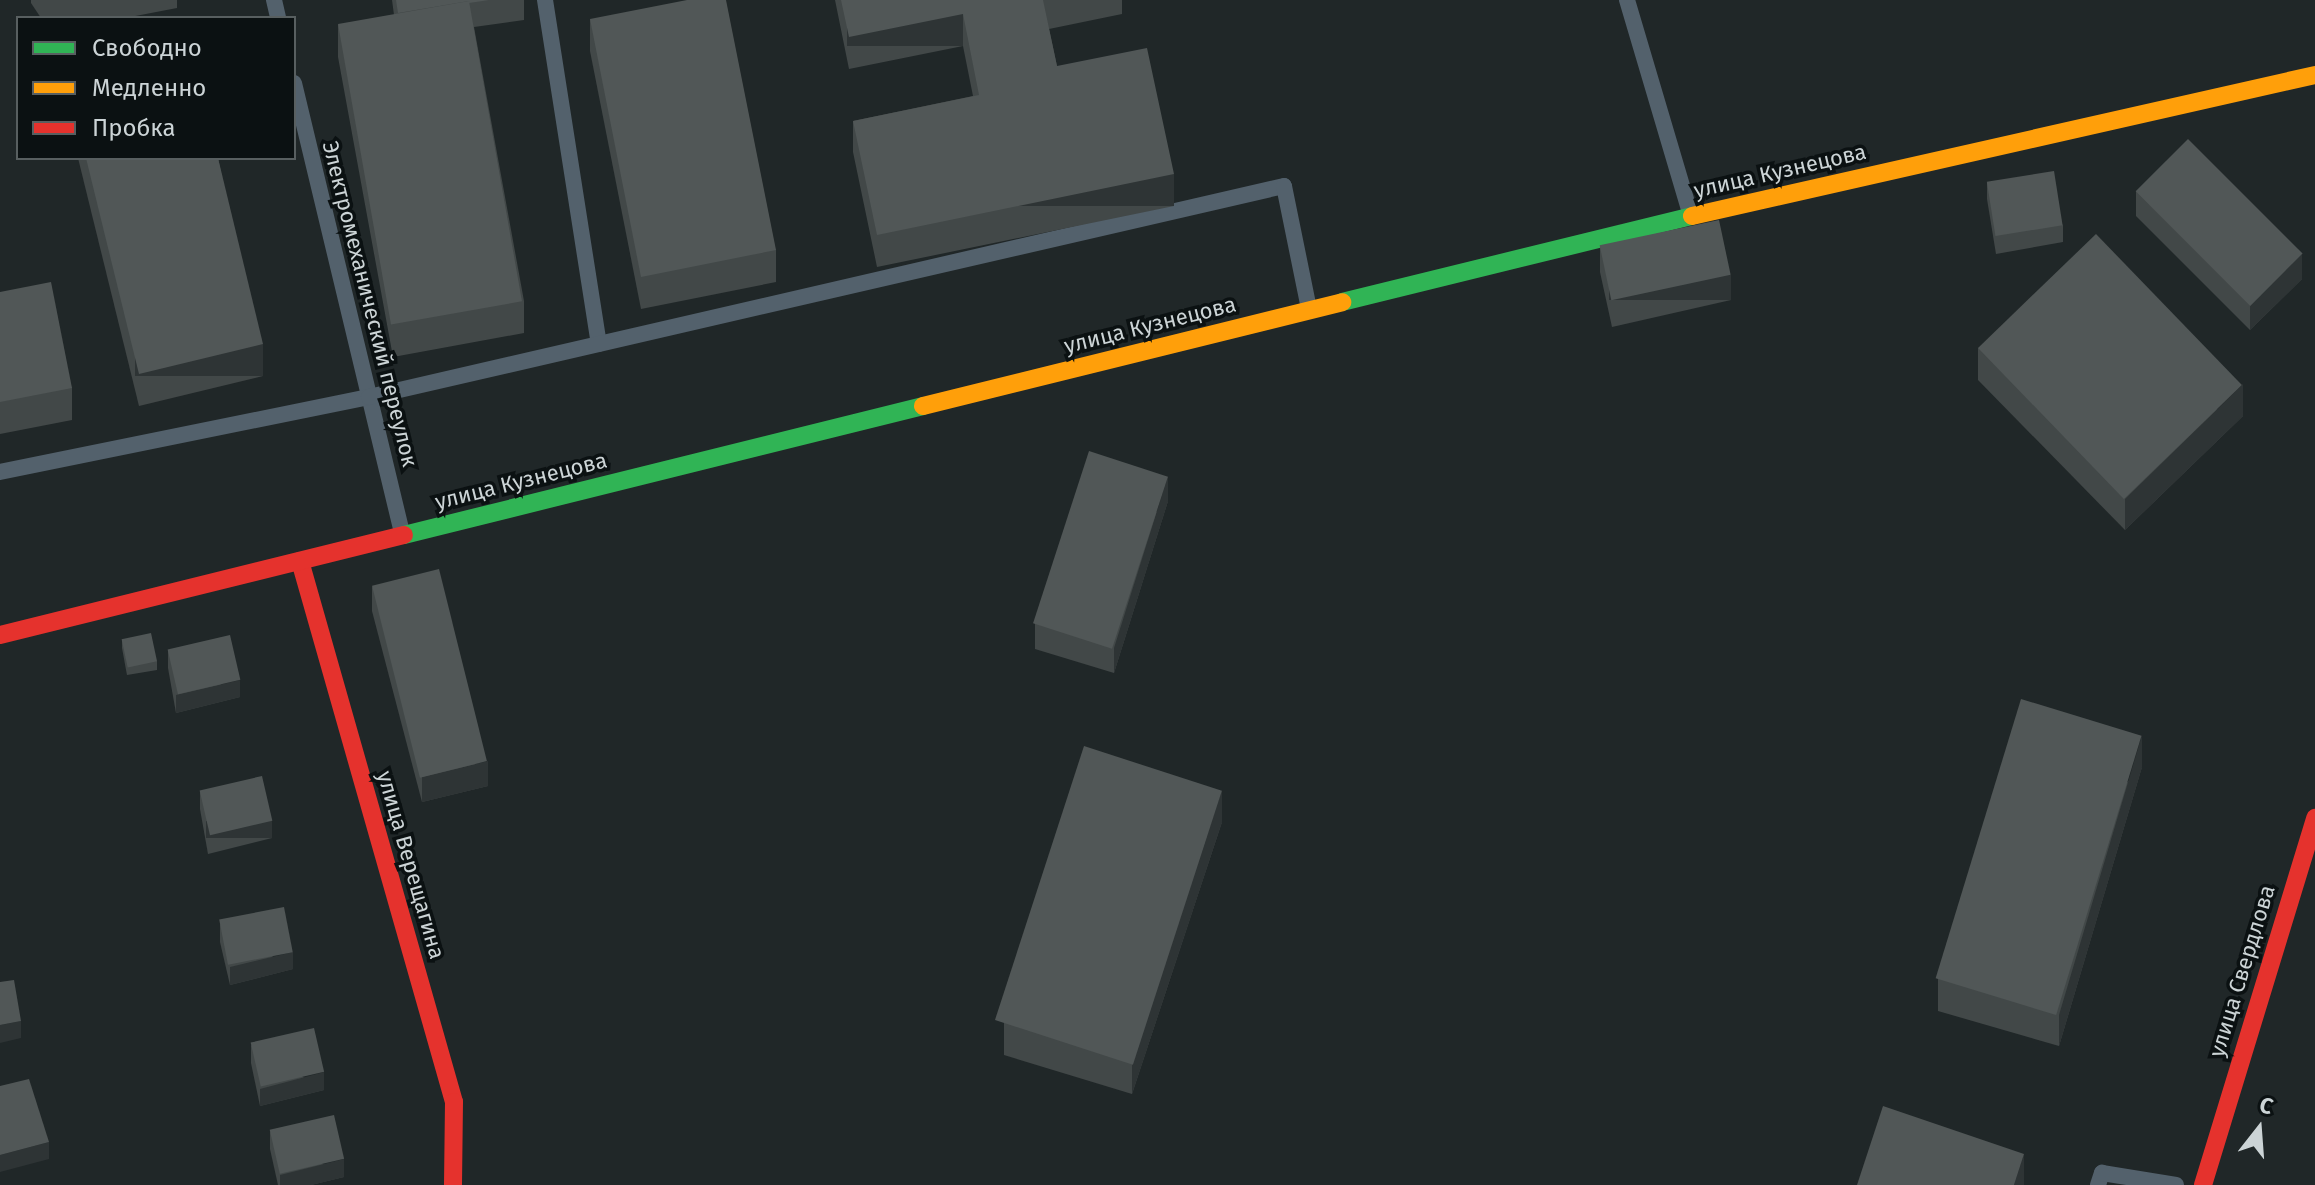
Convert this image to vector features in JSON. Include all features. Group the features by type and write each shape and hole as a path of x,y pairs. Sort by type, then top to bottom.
{"main road":[{"name":"улица Кузнецова","path":"0,635 1691,216 2315,75"},
{"name":"улица Верещагина","path":"300,561 454,1102 453,1185"},
{"name":"улица Свердлова","path":"2203,1185 2315,818"}],"lane":[{"path":"545,0 599,344"},
{"path":"1627,0 1691,216"},
{"name":"Электромеханический переулок","path":"296,91 403,535"},
{"path":"0,472 369,397 1284,186 1309,311"},
{"path":"2098,1185 2102,1173 2176,1185"}],"building":[{"path":"396,0 489,0 398,13"},
{"path":"687,0 726,0 776,250 641,277 590,19"},
{"path":"841,0 1043,0 1057,66 1147,48 1174,174 877,235 853,121 979,95 963,14 849,37"},
{"path":"469,1 522,301 391,324 338,24"},
{"path":"2188,139 2303,254 2250,306 2136,191"},
{"path":"86,160 218,160 263,344 139,374"},
{"path":"2054,171 2063,225 1995,236 1987,182"},
{"path":"1719,220 1731,275 1611,300 1600,245"},
{"path":"2096,234 2242,385 2124,499 1978,348"},
{"path":"51,282 72,388 0,402 0,292"},
{"path":"1089,451 1168,477 1112,649 1033,623"},
{"path":"439,569 487,761 420,778 372,586"},
{"path":"151,633 157,661 128,668 122,639"},
{"path":"230,635 240,680 178,694 168,649"},
{"path":"2021,699 2141,736 2056,1015 1936,978"},
{"path":"1084,746 1222,791 1133,1065 995,1020"},
{"path":"262,776 272,821 210,835 200,790"},
{"path":"284,907 293,952 228,965 219,920"},
{"path":"14,980 21,1021 0,1025 0,982"},
{"path":"314,1028 324,1072 261,1086 251,1043"},
{"path":"29,1079 49,1142 0,1155 0,1086"},
{"path":"1883,1106 2024,1154 2014,1185 1857,1185"},
{"path":"334,1115 344,1159 280,1174 270,1130"}],"traffic: fast":[{"path":"1342,302 1692,216"},
{"path":"404,535 923,406"}],"traffic: slow":[{"path":"1692,216 2315,75"},
{"path":"923,406 1342,302"}],"traffic: jam":[{"path":"0,635 404,535"},
{"path":"300,561 454,1102 453,1185"},
{"path":"2203,1185 2315,818"}]}
